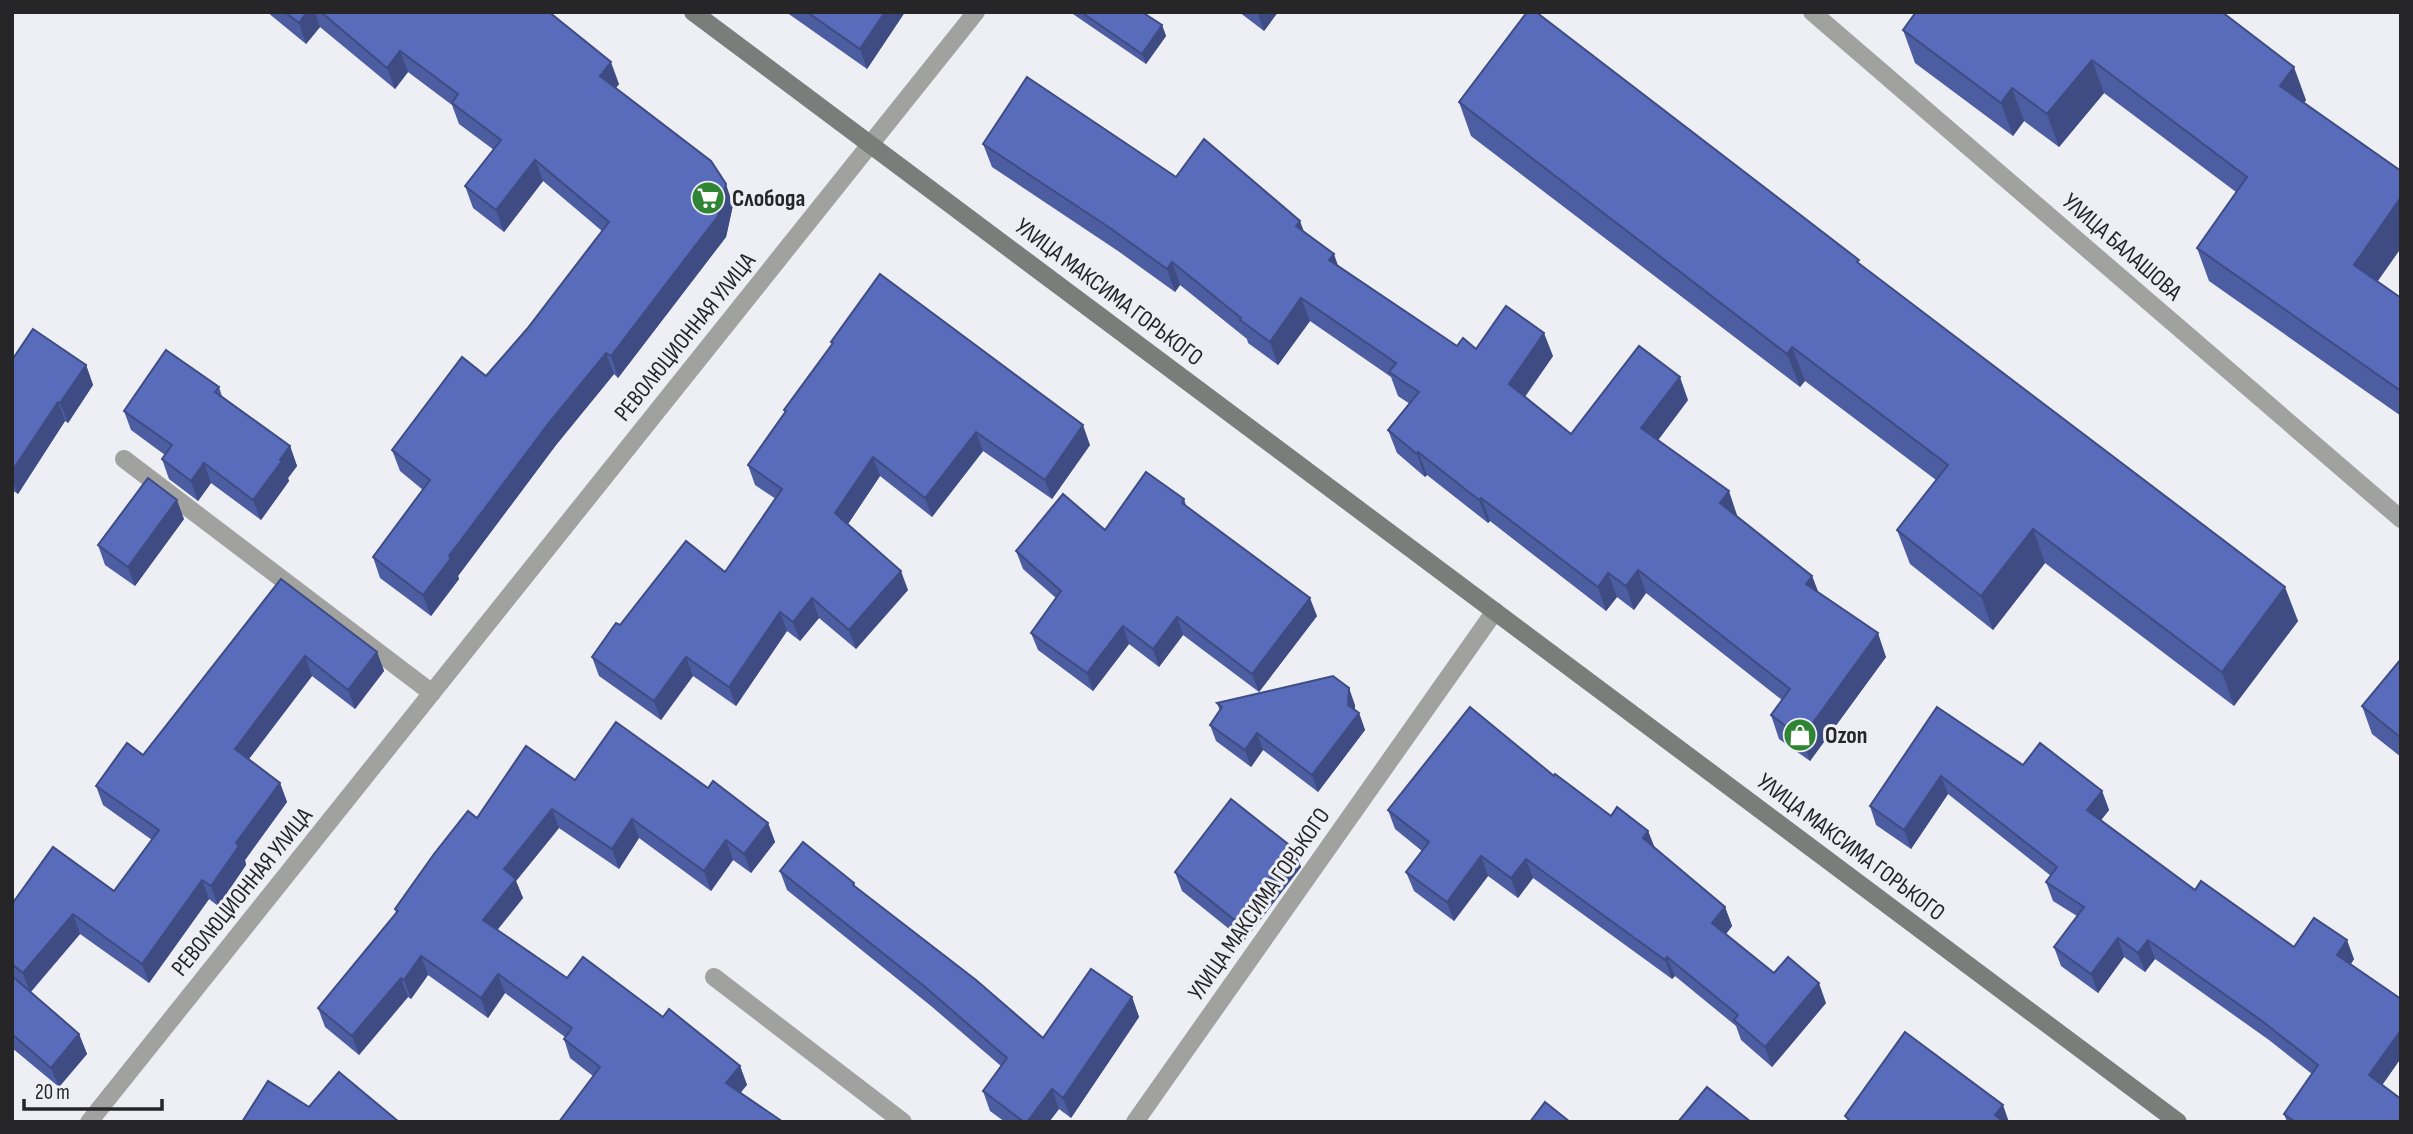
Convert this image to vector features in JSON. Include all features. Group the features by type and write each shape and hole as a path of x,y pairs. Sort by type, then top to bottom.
{"main road":[{"name":"УЛИЦА МАКСИМА ГОРЬКОГО","path":"693,12 2178,1122"}],"street":[{"name":"РЕВОЛЮЦИОННАЯ УЛИЦА","path":"89,1122 976,12"},
{"name":"УЛИЦА БАЛАШОВА","path":"1812,12 2401,519"},
{"path":"124,459 432,693"},
{"name":"УЛИЦА МАКСИМА ГОРЬКОГО","path":"1135,1122 1495,611"},
{"path":"714,977 903,1122"}],"building":[{"path":"285,12 307,12 299,23"},
{"path":"321,12 549,12 611,62 600,76 711,161 726,184 718,216 611,356 606,353 548,424 423,595 373,557 430,480 392,450 462,357 486,376 527,329 609,222 535,160 496,210 465,186 501,140 452,103 458,94 400,51 387,68"},
{"path":"807,12 885,12 860,49"},
{"path":"1081,12 1142,12 1162,25 1142,54"},
{"path":"1527,12 1536,12 1859,260 1857,262 2285,587 2222,672 2033,529 1981,596 1897,530 1948,465 1792,347 1787,354 1459,102"},
{"path":"1916,12 2222,12 2294,67 2280,86 2401,171 2401,197 2354,265 2401,298 2401,391 2197,248 2247,177 2092,60 2047,114 2012,88 2001,103 1903,30"},
{"path":"1027,77 1176,177 1204,139 1300,221 1296,226 1334,254 1329,260 1457,346 1463,338 1476,349 1506,306 1544,333 1509,384 1571,434 1639,346 1680,377 1641,428 1729,491 1720,503 1812,576 1806,584 1878,633 1802,738 1771,715 1790,689 1638,570 1626,586 1608,573 1598,587 1388,430 1419,392 1389,372 1396,363 1301,298 1270,342 1172,262 1167,269 983,144"},
{"path":"880,274 1083,425 1045,480 976,432 925,498 873,457 835,513 901,571 849,630 812,598 793,622 780,612 729,687 686,657 654,701 592,657 616,623 620,625 686,541 725,572 782,489 748,465"},
{"path":"33,329 86,365 12,471 12,360"},
{"path":"166,350 219,387 215,392 290,446 253,500 204,463 191,481 162,459 172,445 124,411"},
{"path":"1146,472 1184,499 1182,503 1310,598 1252,674 1177,617 1153,649 1123,626 1087,673 1031,633 1061,591 1016,551 1063,494 1105,530"},
{"path":"148,478 177,500 128,567 98,545"},
{"path":"281,579 377,652 348,690 305,656 235,749 280,783 236,843 239,846 211,886 202,880 142,964 73,914 23,973 12,964 12,904 53,847 114,891 159,830 96,786 127,743 143,755"},
{"path":"2401,659 2401,738 2362,706"},
{"path":"1333,676 1349,688 1348,705 1359,713 1312,775 1257,733 1245,750 1210,725 1222,707 1217,703"},
{"path":"1470,707 1554,776 1555,774 1611,816 1617,807 1648,831 1643,838 1725,907 1712,923 1774,973 1788,957 1819,983 1765,1047 1734,1020 1738,1015 1667,957 1665,960 1526,859 1511,878 1481,856 1447,902 1406,872 1429,842 1388,810"},
{"path":"1937,707 2023,765 2040,743 2102,791 2087,810 2195,890 2201,881 2294,947 2314,918 2347,940 2337,955 2401,999 2401,1030 2369,1075 2401,1099 2401,1122 2295,1122 2284,1114 2318,1065 2262,1021 2148,940 2138,953 2118,938 2091,974 2054,947 2084,907 2046,882 2057,867 1941,776 1904,830 1870,806"},
{"path":"616,722 708,788 713,781 768,823 744,854 726,840 704,871 632,819 612,849 552,809 504,869 516,879 483,920 567,978 583,957 663,1017 669,1009 740,1066 726,1083 783,1122 559,1122 600,1067 564,1039 572,1028 498,974 481,998 421,956 404,980 401,978 352,1036 318,1008 398,911 395,909 468,811 477,818 526,746 575,780"},
{"path":"1231,799 1293,848 1237,922 1175,872"},
{"path":"803,842 854,883 853,885 976,980 1043,1038 1091,969 1132,997 1063,1098 1052,1089 1027,1122 1024,1122 983,1091 1007,1058 924,986 780,871"},
{"path":"12,976 79,1034 51,1068 12,1034"},
{"path":"1905,1032 2003,1105 1995,1115 2004,1122 1851,1122 1845,1116"},
{"path":"339,1072 399,1122 242,1122 268,1081 309,1107"},
{"path":"1707,1087 1751,1122 1678,1122"},
{"path":"1545,1102 1570,1122 1530,1122"}],"place":[{"name":"Слобода","path":"708,198"},
{"name":"Ozon","path":"1800,735"}]}
